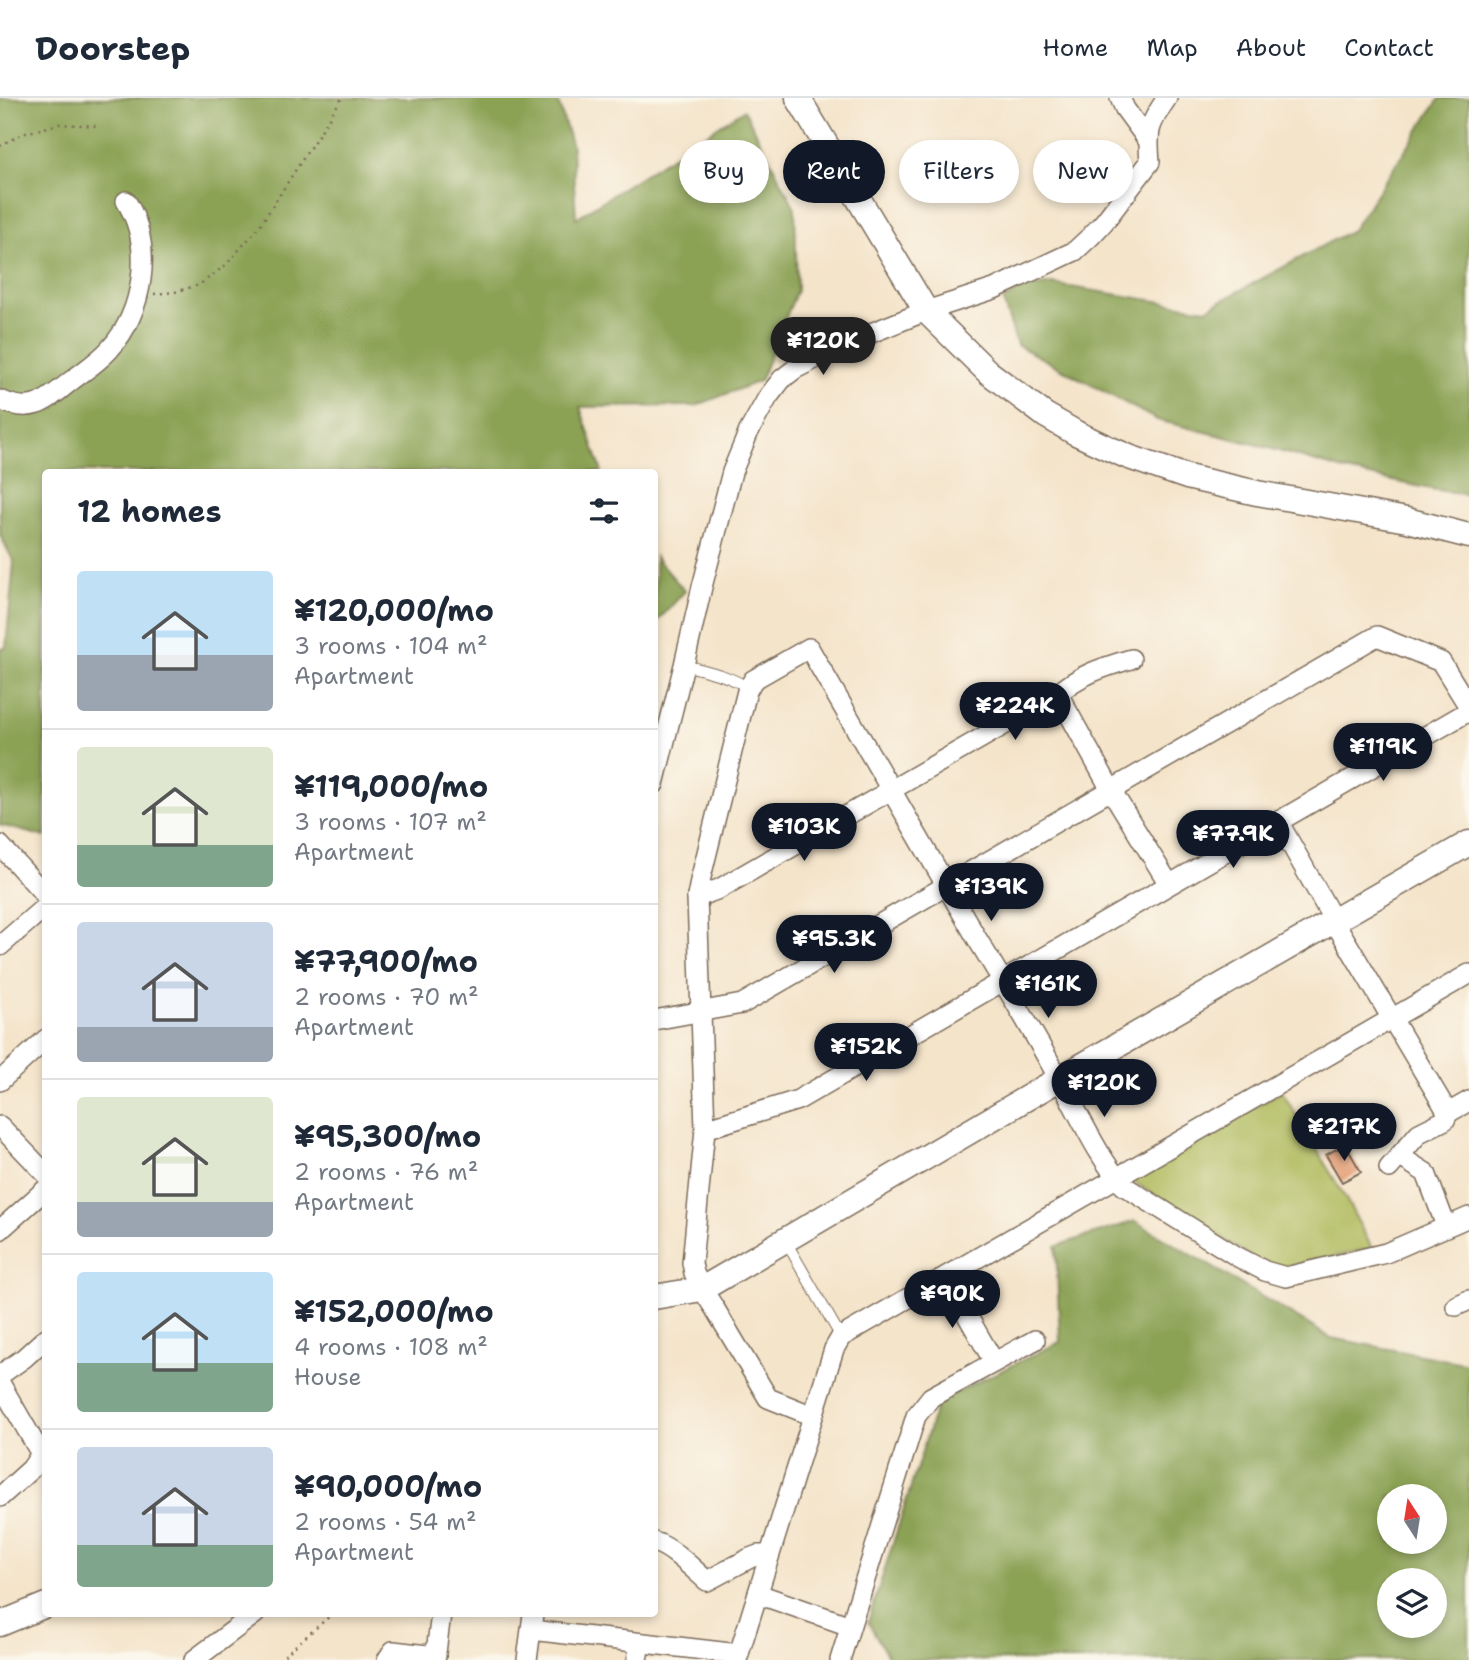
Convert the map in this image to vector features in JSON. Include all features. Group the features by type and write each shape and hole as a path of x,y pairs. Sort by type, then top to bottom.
{"street":[{"path":"798,98 926,311 988,372 1045,415 1076,433 1129,457 1187,477 1257,493 1407,520 1469,536"},
{"path":"1120,98 1147,139"},
{"path":"658,768 732,472 749,431 768,397 782,379 795,369 846,342 926,311 994,289 1074,251 1104,222 1150,162 1147,139 1153,118 1167,98"},
{"path":"0,400 26,407 53,395 109,350 128,324 138,296 141,245 138,225 126,201"},
{"path":"658,1019 743,1004 1377,636 1441,662 1469,709 798,1100 705,1129"},
{"path":"813,1416 768,1398 702,1289 694,1273 692,1252 705,1129 697,897 700,881 748,688 752,680 809,648 1116,1177 1124,1186 1238,1257 1265,1271 1286,1277 1386,1252 1469,1217"},
{"path":"697,897 719,889 1058,694 1090,672 1130,659"},
{"path":"1058,694 1111,790 1169,884"},
{"path":"1278,821 1448,1113"},
{"path":"658,1296 702,1289 1469,843"},
{"path":"0,845 42,892"},
{"path":"0,946 42,909"},
{"path":"527,1660 532,1622 639,1651 738,1657 834,1349 841,1337 1469,974"},
{"path":"0,1081 42,1043"},
{"path":"1446,1226 1426,1173 1394,1162 1419,1133 1444,1120 1448,1113 1469,1101"},
{"path":"0,1126 42,1170"},
{"path":"0,1230 42,1193"},
{"path":"945,1277 994,1362"},
{"path":"840,1660 916,1416 931,1397 1035,1340"},
{"path":"0,1375 42,1342"},
{"path":"0,1383 42,1453"},
{"path":"0,1497 42,1458"},
{"path":"658,1543 673,1552 707,1581 750,1558 769,1555"},
{"path":"758,1594 850,1626"},
{"path":"0,1624 42,1607"},
{"path":"194,1660 251,1617"},
{"path":"387,1660 393,1651 435,1658 440,1617"}],"lane":[{"path":"684,665 730,678 748,688"},
{"path":"785,1240 841,1337"}],"path":[{"path":"138,296 189,289 210,278 226,265 259,227 342,98"},
{"path":"0,146 22,134 59,124 100,126"},
{"path":"279,1660 329,1617"}],"green space":[{"path":"0,98 557,98 572,147 576,218 679,152 679,203 769,203 769,158 783,185 783,203 792,203 795,208 797,290 760,381 695,406 580,407 601,469 42,469 42,836 0,825 0,650 6,647 14,562 0,535"},
{"path":"1440,98 1469,98 1469,495 1351,472 1157,420 1017,345 1003,301 1021,289 1052,284 1206,309 1352,230"},
{"path":"744,110 760,140 697,140"},
{"path":"658,560 685,591 658,621"},
{"path":"1282,1091 1372,1248 1289,1267 1266,1266 1131,1180"},
{"path":"1135,1221 1331,1338 1469,1364 1469,1660 890,1660 868,1622 938,1401 1060,1342 1056,1246"}],"building":[{"path":"1345,1144 1361,1172 1342,1182 1326,1155"}]}
